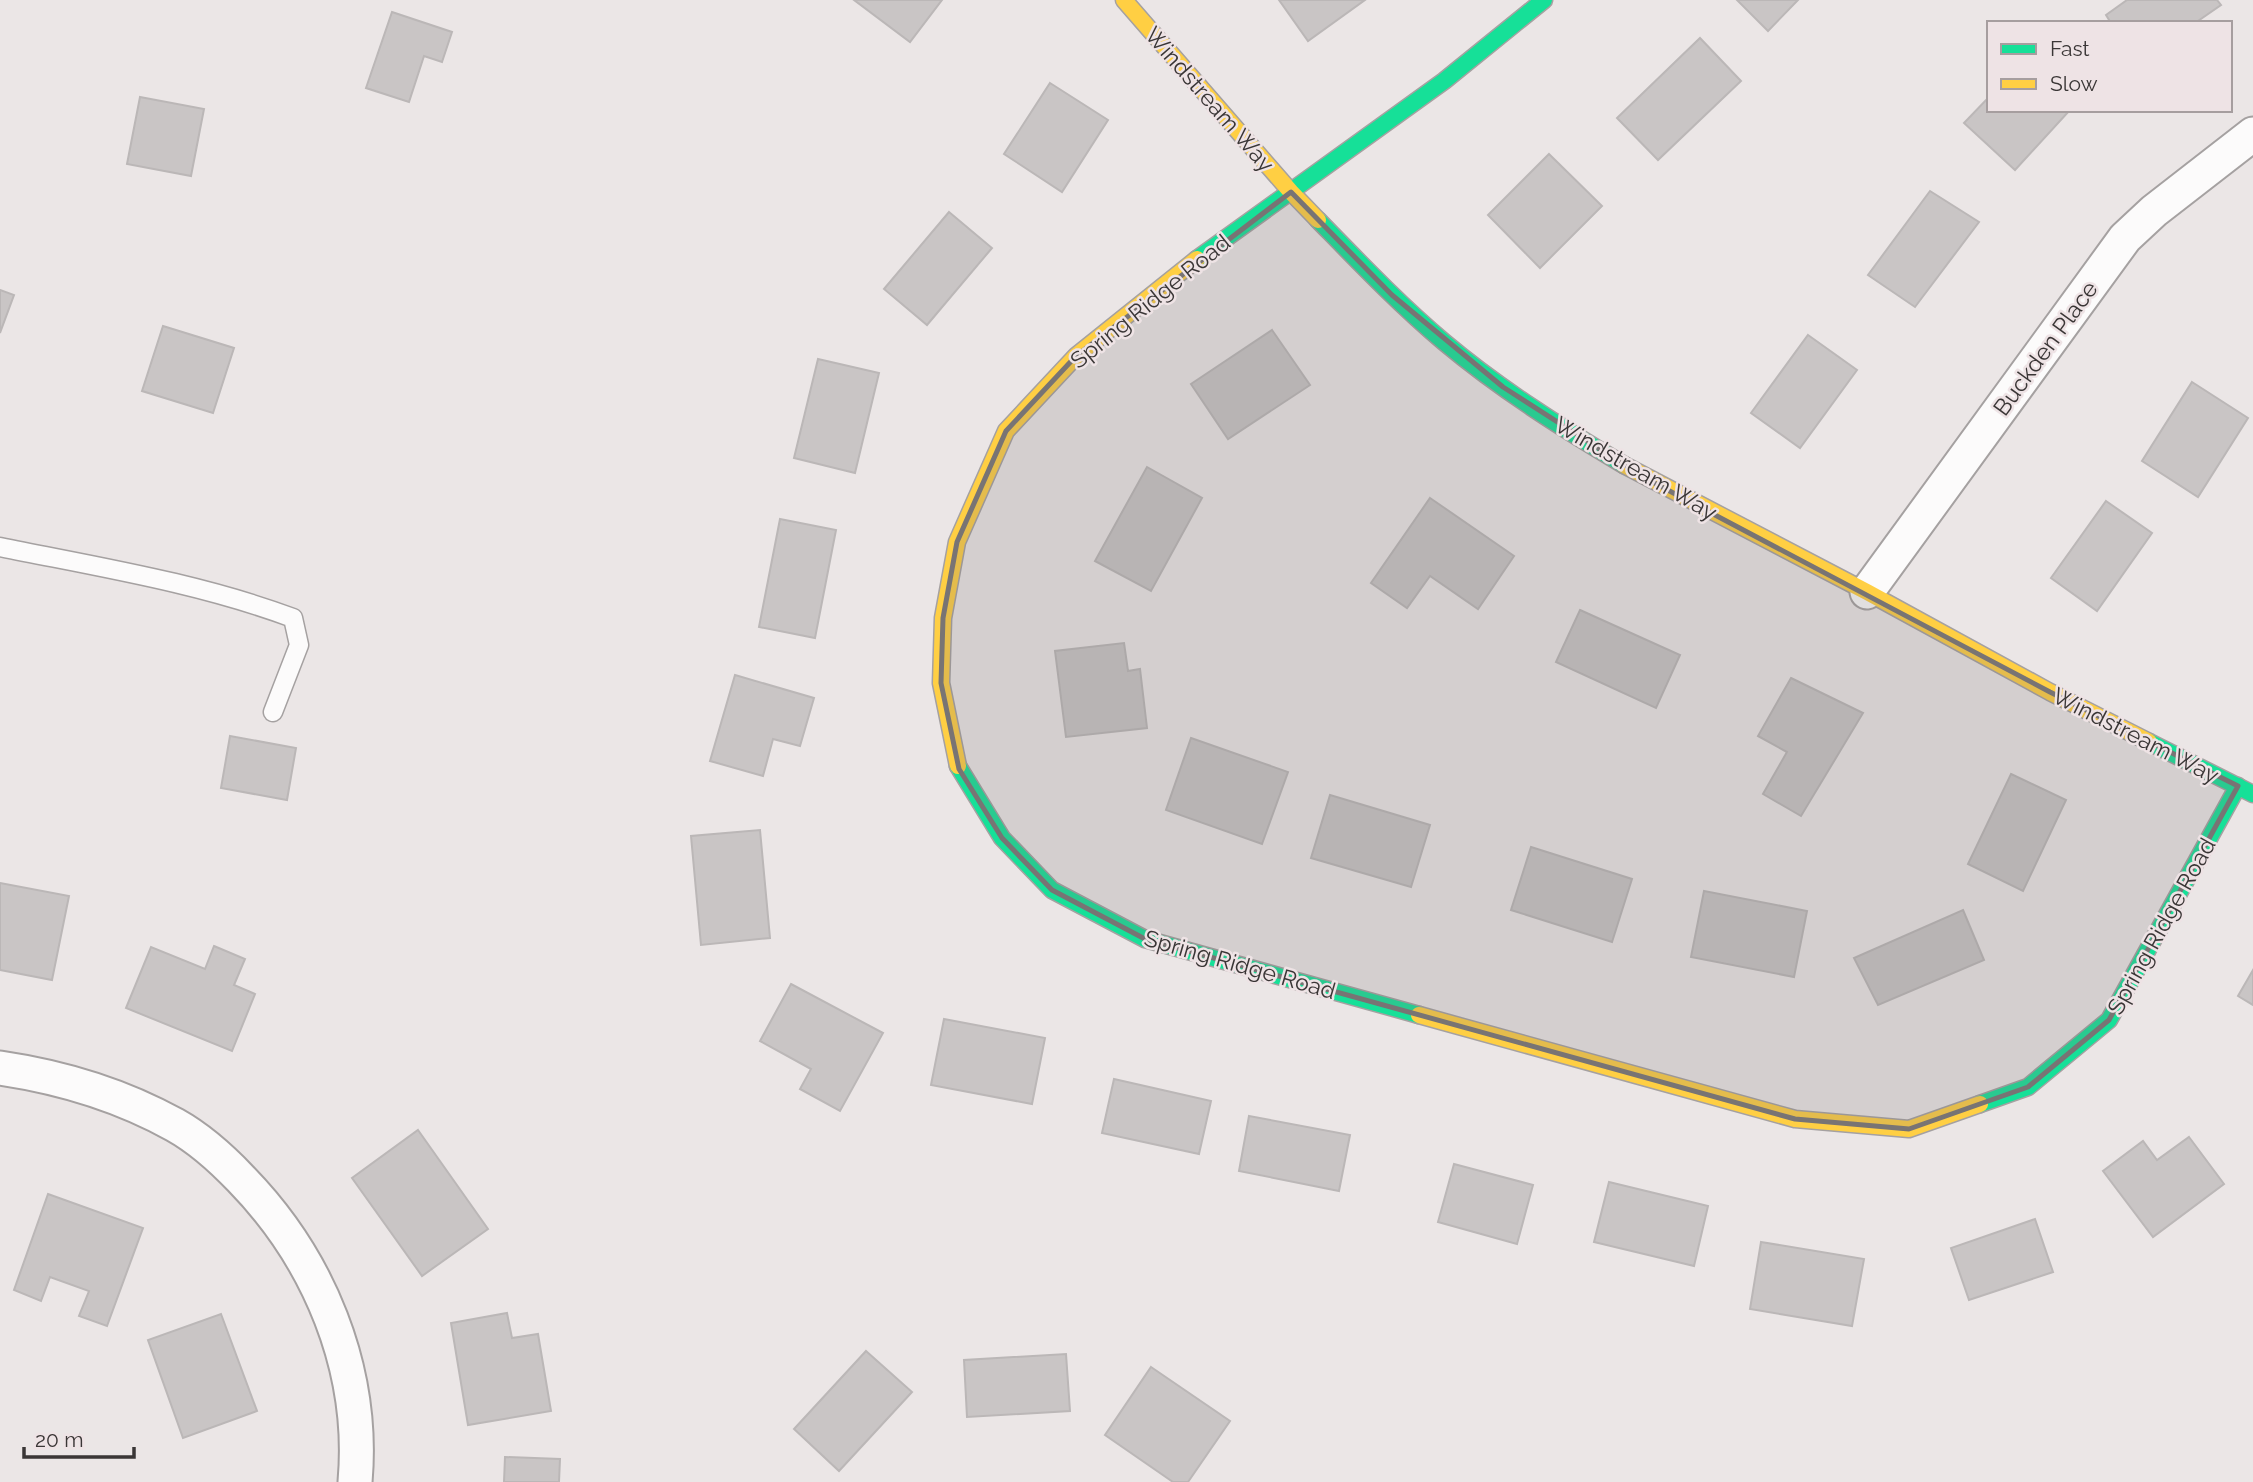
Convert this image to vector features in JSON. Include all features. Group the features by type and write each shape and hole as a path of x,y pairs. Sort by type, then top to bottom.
{"street":[{"name":"Windstream Way","path":"1124,0 1291,192 1392,295 1445,343 1503,387 1645,478 1867,592 2050,692 2246,790"},
{"name":"Spring Ridge Road","path":"1544,0 1444,81 1182,270 1076,356 1006,431 957,542 943,618 941,683 959,769 1002,838 1052,890 1145,939 1796,1119 1909,1129 2028,1087 2109,1020 2246,790"},
{"name":"Buckden Place","path":"1867,592 2125,238 2154,211 2253,134"},
{"path":"0,1068 64,1080 122,1099 177,1126 223,1160 261,1200 293,1242 313,1277 337,1335 351,1382 356,1423 355,1482"}],"lane":[{"path":"0,547 144,577 261,606 293,618 299,645 272,712"}],"highlighted area":[{"path":"1291,192 1392,295 1503,387 1645,478 2050,692 2238,786 2109,1020 2028,1087 1909,1129 1795,1119 1145,939 1052,890 1002,838 959,769 941,683 943,618 957,542 1006,431 1076,356"}],"building":[{"path":"854,0 942,0 910,42"},
{"path":"1279,0 1365,0 1308,41"},
{"path":"1737,0 1798,0 1768,31"},
{"path":"2127,0 2217,0 2221,5 2198,21 2110,21 2106,15"},
{"path":"392,12 452,32 442,62 424,56 409,102 366,88"},
{"path":"1700,38 1741,81 1658,160 1617,118"},
{"path":"1050,83 1108,120 1062,192 1004,154"},
{"path":"140,97 204,109 191,176 127,164"},
{"path":"1987,99 1987,112 2068,112 2015,170 1964,123"},
{"path":"1549,154 1602,206 1540,268 1488,215"},
{"path":"1930,191 1979,222 1915,307 1868,275"},
{"path":"949,212 992,248 927,325 884,289"},
{"path":"0,290 14,295 0,333"},
{"path":"163,326 234,348 213,413 142,391"},
{"path":"1272,330 1310,385 1228,439 1191,384"},
{"path":"1808,335 1857,370 1800,448 1751,413"},
{"path":"818,359 879,373 855,473 794,458"},
{"path":"2192,382 2248,418 2198,497 2142,461"},
{"path":"1147,467 1202,498 1151,591 1095,561"},
{"path":"1430,498 1514,556 1478,609 1430,576 1407,608 1371,583"},
{"path":"2106,501 2152,533 2097,611 2051,578"},
{"path":"780,519 836,530 815,638 759,627"},
{"path":"1580,610 1680,655 1656,708 1556,662"},
{"path":"1124,643 1128,671 1140,669 1147,728 1066,737 1055,651"},
{"path":"735,675 814,698 800,746 773,739 763,776 710,761"},
{"path":"1791,678 1863,713 1801,816 1763,794 1787,752 1758,736"},
{"path":"230,736 296,748 287,800 221,788"},
{"path":"1191,738 1288,772 1262,844 1166,810"},
{"path":"2011,774 2066,800 2023,891 1968,864"},
{"path":"1330,795 1430,825 1411,887 1311,858"},
{"path":"760,830 770,938 701,945 691,836"},
{"path":"1531,847 1632,879 1612,942 1511,910"},
{"path":"0,883 69,896 52,980 0,970"},
{"path":"1704,891 1807,911 1794,977 1691,957"},
{"path":"1963,910 1984,960 1878,1005 1854,958"},
{"path":"214,946 245,959 234,985 255,994 232,1051 126,1008 151,947 205,969"},
{"path":"2253,970 2253,1005 2238,996"},
{"path":"791,984 883,1033 840,1111 800,1089 811,1069 760,1041"},
{"path":"944,1019 1045,1038 1032,1104 931,1085"},
{"path":"1114,1079 1211,1101 1199,1154 1102,1133"},
{"path":"1249,1116 1350,1135 1339,1191 1239,1171"},
{"path":"418,1130 488,1229 422,1276 352,1178"},
{"path":"2189,1137 2224,1184 2153,1237 2103,1171 2143,1141 2157,1160"},
{"path":"1454,1164 1533,1185 1517,1244 1438,1222"},
{"path":"1609,1182 1708,1206 1694,1266 1594,1242"},
{"path":"48,1194 143,1228 107,1326 79,1316 89,1291 50,1277 41,1301 14,1290"},
{"path":"2035,1219 2053,1272 1969,1300 1951,1248"},
{"path":"1761,1242 1864,1259 1852,1326 1750,1309"},
{"path":"507,1313 512,1338 538,1334 551,1411 468,1425 451,1323"},
{"path":"221,1314 257,1411 183,1438 148,1340"},
{"path":"866,1351 912,1392 839,1471 794,1429"},
{"path":"1066,1354 1070,1411 967,1417 964,1360"},
{"path":"1151,1367 1230,1421 1188,1482 1173,1482 1105,1435"},
{"path":"505,1457 560,1459 559,1482 504,1482"}],"traffic: fast":[{"path":"1197,259 1444,81 1544,0"},
{"path":"1318,220 1395,298 1465,359 1532,407 1624,465"},
{"path":"2149,742 2253,794"},
{"path":"958,766 1002,838 1052,890 1145,939 1419,1015"},
{"path":"1980,1104 2028,1087 2109,1020 2238,786"}],"traffic: slow":[{"path":"1124,0 1318,220"},
{"path":"958,766 941,683 943,618 957,542 1006,431 1076,356 1197,259"},
{"path":"1624,465 2149,742"},
{"path":"1419,1015 1795,1119 1909,1129 1980,1104"}]}
